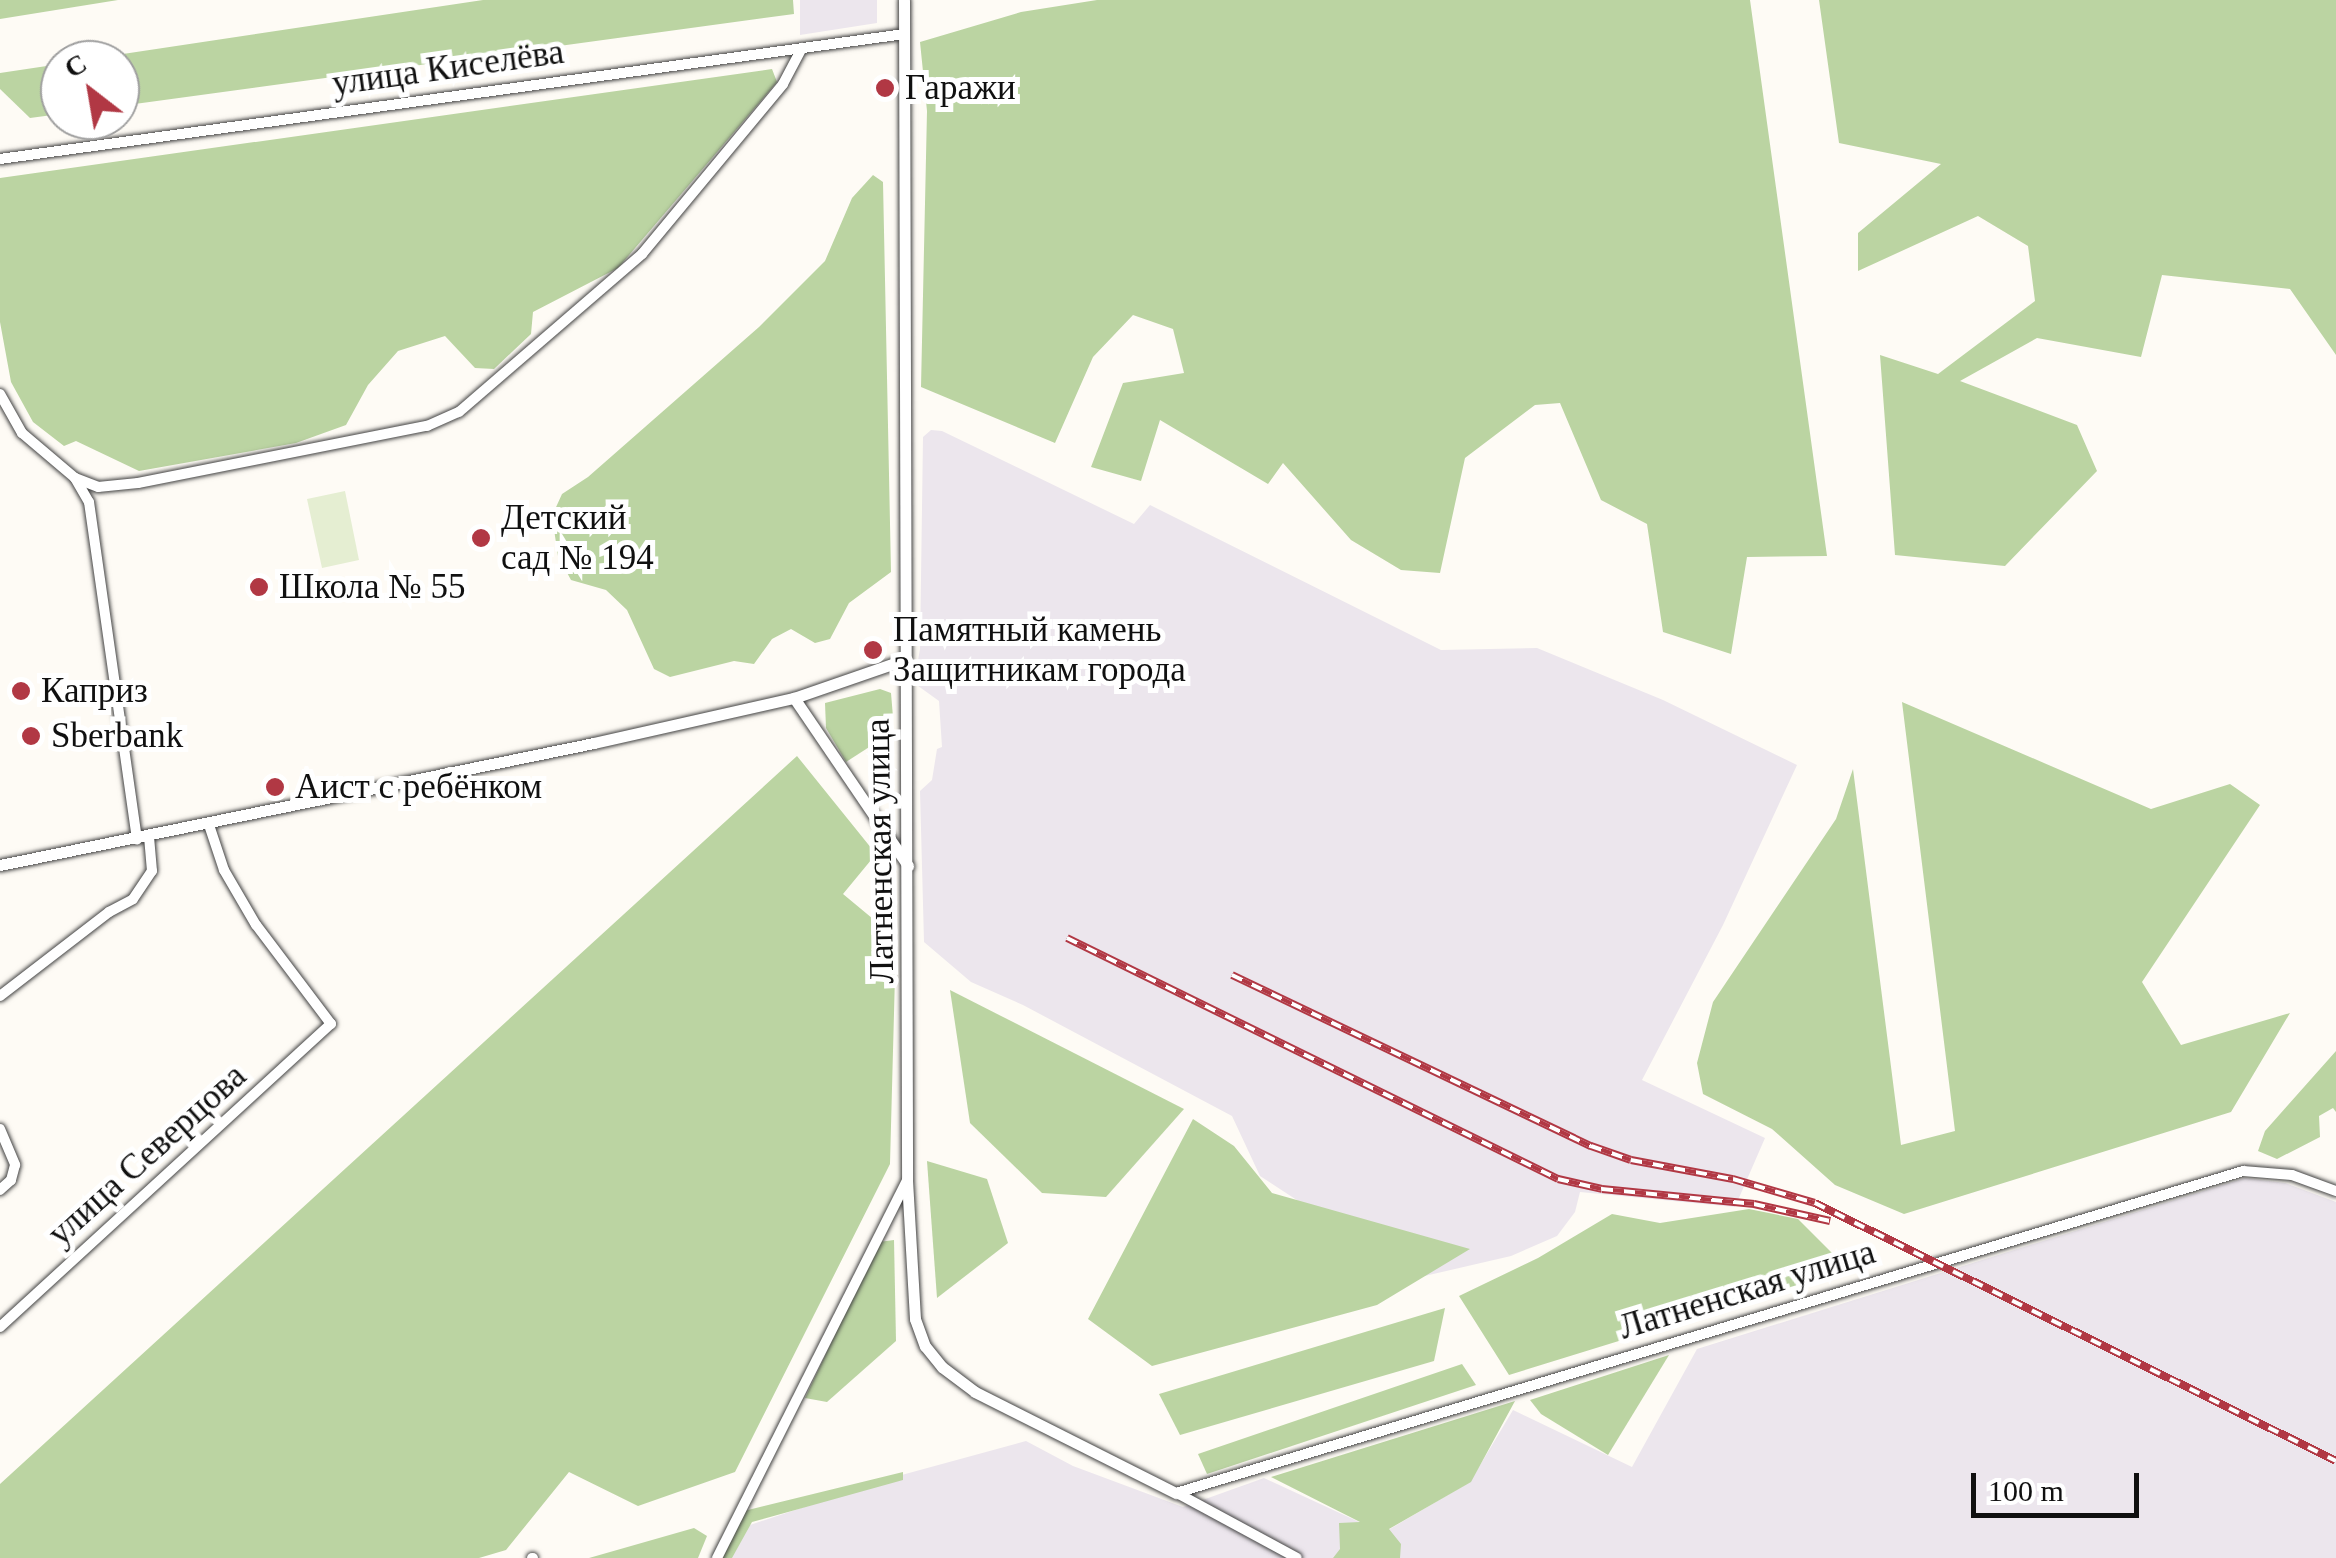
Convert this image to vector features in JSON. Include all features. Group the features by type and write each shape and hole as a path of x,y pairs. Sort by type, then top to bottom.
{"street":[{"name":"Латненская улица","path":"904,0 907,1180 915,1319 926,1346 942,1366 976,1392 1297,1558"},
{"name":"улица Киселёва","path":"0,160 904,34"},
{"path":"75,478 98,487 138,483 427,426 459,412 642,254 692,188 782,84 802,48"},
{"path":"0,394 22,432 75,478 89,502 143,839 152,871 133,899 109,912 0,996"},
{"path":"0,865 143,839 794,698 904,660"},
{"path":"794,698 908,866"},
{"name":"улица Северцова","path":"0,1327 331,1024 256,925 224,870 209,825"},
{"name":"улица Северцова","path":"0,1129 15,1165 11,1180 0,1190"},
{"name":"Латненская улица","path":"1176,1493 2243,1171 2292,1175 2336,1192"},
{"path":"717,1558 907,1180"}],"shaded area":[{"path":"800,0 877,0 877,23 800,35"},
{"path":"931,430 942,431 1134,524 1150,505 1441,650 1537,648 1663,700 1797,765 1723,925 1642,1080 1765,1138 1735,1207 1580,1192 1575,1212 1557,1236 1511,1256 1416,1278 1260,1176 1232,1116 1023,1005 971,982 924,942 920,791 932,780 937,749 942,747 939,701 914,683 920,649 923,437"},
{"path":"2245,1178 2285,1183 2336,1202 2336,1558 731,1558 747,1526 898,1476 1026,1441 1073,1466 1183,1507 1264,1478 1383,1533 1470,1482 1513,1410 1632,1467 1697,1349"}],"green space":[{"path":"0,0 118,0 0,19"},
{"path":"483,0 793,0 794,14 140,103 140,51"},
{"path":"1097,0 1750,0 1827,556 1747,557 1731,654 1663,632 1647,524 1601,500 1560,403 1535,405 1465,458 1440,573 1401,570 1351,540 1283,463 1268,484 1160,420 1141,481 1091,467 1123,383 1184,373 1173,329 1133,315 1093,357 1055,443 921,387 927,111 920,42 1021,12"},
{"path":"1819,0 2336,0 2336,355 2290,289 2162,275 2141,357 2037,338 1960,381 2077,425 2097,471 2005,566 1895,555 1880,355 1938,374 2035,301 2028,246 1978,216 1858,271 1858,233 1941,164 1839,143"},
{"path":"40,67 40,117 30,118 0,89 0,73"},
{"path":"772,69 777,82 618,268 533,312 531,334 494,369 475,368 445,336 398,351 368,385 346,425 296,443 139,471 76,441 64,446 33,422 11,382 0,322 0,178"},
{"path":"873,175 883,182 891,572 849,603 830,639 815,643 791,629 772,639 754,664 734,661 670,677 654,669 627,610 606,590 571,580 558,556 552,516 562,494 588,477 759,327 825,261 852,198"},
{"path":"345,491 359,560 322,568 307,499"},
{"path":"880,689 891,693 893,717 877,742 846,762 826,728 825,703"},
{"path":"1902,702 2151,809 2230,784 2260,805 2142,982 2181,1045 2290,1013 2231,1112 1904,1214 1835,1185 1772,1129 1703,1094 1697,1063 1713,1002 1836,819 1853,769 1901,1145 1955,1131"},
{"path":"797,756 876,854 843,894 896,938 890,1164 735,1472 638,1506 569,1472 506,1550 479,1558 0,1558 0,1484"},
{"path":"950,990 1184,1109 1106,1197 1042,1193 970,1123"},
{"path":"2336,1051 2336,1112 2333,1108 2319,1116 2320,1137 2277,1159 2258,1151 2265,1131"},
{"path":"1193,1119 1234,1146 1272,1193 1470,1249 1377,1305 1152,1366 1088,1319"},
{"path":"927,1161 987,1179 1008,1243 937,1298"},
{"path":"1749,1209 1798,1219 1849,1270 1509,1375 1459,1296 1538,1258 1612,1214 1660,1223"},
{"path":"894,1240 896,1341 827,1402 805,1398 879,1242"},
{"path":"1445,1308 1434,1361 1180,1435 1159,1394"},
{"path":"1669,1355 1608,1455 1541,1414 1530,1400"},
{"path":"1462,1364 1476,1385 1207,1474 1198,1454"},
{"path":"1515,1401 1471,1482 1389,1529 1401,1544 1400,1558 1333,1558 1340,1549 1339,1523 1360,1522 1271,1477"},
{"path":"903,1472 903,1480 752,1522 732,1558 717,1558 744,1511"},
{"path":"694,1528 707,1536 698,1558 589,1558"}],"railway":[{"path":"1067,938 1558,1179 1602,1189 1754,1204 1830,1221"},
{"path":"1232,975 1591,1146 1631,1160 1733,1179 1815,1203 2336,1461"}],"place":[{"name":"Гаражи","path":"885,88"},
{"name":"Детский сад № 194","path":"481,538"},
{"name":"Школа № 55","path":"259,587"},
{"name":"Памятный камень Защитникам города","path":"873,650"},
{"name":"Каприз","path":"21,691"},
{"name":"Sberbank","path":"31,736"},
{"name":"Аист с ребёнком","path":"275,787"}]}
